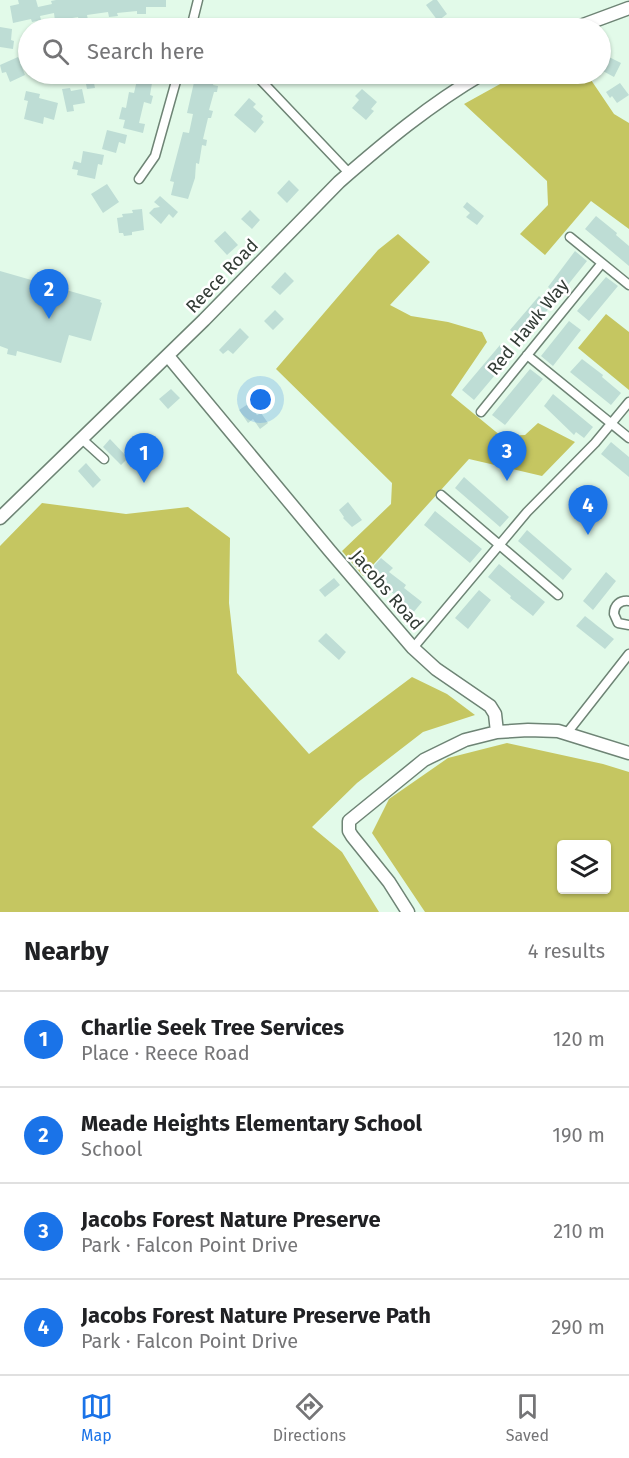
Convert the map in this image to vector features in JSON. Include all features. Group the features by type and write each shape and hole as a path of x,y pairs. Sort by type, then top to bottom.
{"street":[{"path":"194,18 198,0"},
{"path":"602,18 629,8"},
{"path":"139,179 155,156 175,84"},
{"path":"264,84 349,173"},
{"name":"Reece Road","path":"0,518 83,440 371,152 405,125 467,84"},
{"path":"570,237 629,285"},
{"name":"Red Hawk Way","path":"481,412 602,263"},
{"path":"527,355 629,438"},
{"name":"Jacobs Road","path":"168,356 413,648 436,669 490,706 495,714 497,732"},
{"path":"413,648 527,512 595,443 629,402"},
{"path":"83,440 104,459"},
{"path":"441,495 558,595"},
{"path":"629,601 616,605 614,614 618,623 629,625"},
{"path":"567,733 629,654"},
{"path":"408,912 389,882 351,836 348,826 349,821 424,760 465,740 497,732 528,730 567,733 629,753"}],"shaded area":[{"path":"500,84 594,84 614,114 629,123 629,229 591,201 545,255 520,234 548,205 547,181 464,104"},
{"path":"398,234 430,262 390,305 411,316 448,322 482,332 487,342 451,395 501,436 525,435 538,423 575,442 542,476 469,459 363,576 342,551 391,504 392,483 276,369 378,250"},
{"path":"606,314 629,332 629,390 578,348"},
{"path":"42,503 126,514 188,507 230,538 229,603 237,673 309,754 412,677 447,694 475,715 423,732 357,783 312,827 342,852 379,912 0,912 0,546"},
{"path":"507,743 629,772 629,912 425,912 372,833 389,799 448,758"}],"building":[{"path":"18,0 36,0 38,7 52,4 51,1 56,0 166,0 166,7 146,7 146,14 137,14 137,11 117,13 118,16 109,17 108,12 87,15 88,18 55,18 54,13 40,16 40,18 18,18 18,22 13,23 10,6 19,4"},
{"path":"437,0 447,14 442,18 436,18 426,5"},
{"path":"0,27 12,29 13,49 0,47"},
{"path":"18,57 18,78 10,82 6,72 2,73 0,65"},
{"path":"611,58 621,63 614,77 611,75"},
{"path":"620,83 629,95 617,103 606,92"},
{"path":"86,84 94,84 95,88 87,89"},
{"path":"136,84 152,84 151,104 144,102 139,123 145,124 143,133 123,128 125,120 119,119 122,107 126,108 129,92 134,93"},
{"path":"194,84 218,86 217,92 214,92 209,110 213,111 211,118 208,118 203,139 207,140 206,146 202,145 199,164 196,163 195,178 188,199 171,195 174,182 170,181 183,132 189,133 193,114 187,113"},
{"path":"70,88 71,91 82,89 85,103 73,105 74,111 67,112 62,89"},
{"path":"362,89 377,102 371,109 374,111 366,120 352,108 359,100 355,96"},
{"path":"26,91 40,94 39,98 58,103 54,120 44,117 43,124 24,119 28,101 24,100"},
{"path":"249,98 256,104 253,107 263,116 261,119 264,122 255,133 234,115"},
{"path":"107,130 127,135 125,144 119,142 116,153 102,149"},
{"path":"83,151 104,155 102,165 98,164 95,179 77,175 78,170 72,169 74,161 81,163"},
{"path":"289,180 299,190 287,203 277,193"},
{"path":"107,184 119,202 103,213 91,194"},
{"path":"160,196 178,212 173,218 169,214 161,224 149,213 154,208 160,207 154,202"},
{"path":"467,202 484,216 477,225 466,217 470,213 463,207"},
{"path":"142,209 144,230 124,236 123,233 119,233 117,218 123,217 122,214 133,213 132,210"},
{"path":"250,210 260,220 252,229 241,219"},
{"path":"596,216 629,246 629,266 585,229"},
{"path":"225,231 238,245 227,255 214,241"},
{"path":"575,251 587,261 559,296 548,287"},
{"path":"0,271 101,300 91,341 69,335 61,363 17,351 16,356 7,354 8,349 0,346"},
{"path":"285,272 294,281 280,295 271,287"},
{"path":"606,277 618,286 589,321 577,311"},
{"path":"539,296 551,306 523,340 510,330"},
{"path":"275,310 284,319 273,330 264,321"},
{"path":"569,321 581,330 553,366 541,356"},
{"path":"240,328 249,337 233,354 228,350 223,354 219,350"},
{"path":"500,345 512,355 474,400 462,390"},
{"path":"582,359 621,393 611,405 570,372"},
{"path":"530,369 543,379 505,425 492,415"},
{"path":"171,389 180,398 168,409 159,399"},
{"path":"553,394 593,427 584,438 576,432 574,435 544,406"},
{"path":"248,404 257,415 261,413 268,423 260,429 253,419 248,423 239,410"},
{"path":"110,439 128,458 121,465 103,447"},
{"path":"611,442 629,457 629,477 601,454"},
{"path":"86,463 101,480 93,488 78,471"},
{"path":"464,477 509,517 500,527 455,488"},
{"path":"348,502 362,520 352,527 339,510"},
{"path":"435,511 482,549 470,563 424,525"},
{"path":"527,530 572,569 563,580 518,541"},
{"path":"381,558 393,568 389,572 406,585 404,588 422,602 412,614 400,604 403,601 385,587 388,584 371,569"},
{"path":"499,564 545,602 533,616 488,577"},
{"path":"606,572 616,581 593,610 583,601"},
{"path":"334,578 340,585 325,597 319,590"},
{"path":"479,590 491,600 468,629 455,618"},
{"path":"585,616 614,639 605,649 576,626"},
{"path":"326,633 346,652 339,660 318,641"}],"place":[{"name":"Meade Heights Elementary School","path":"49,319"},
{"name":"Jacobs Forest Nature Preserve","path":"507,481"},
{"name":"Charlie Seek Tree Services","path":"144,483"},
{"name":"Jacobs Forest Nature Preserve Path","path":"588,535"}]}
